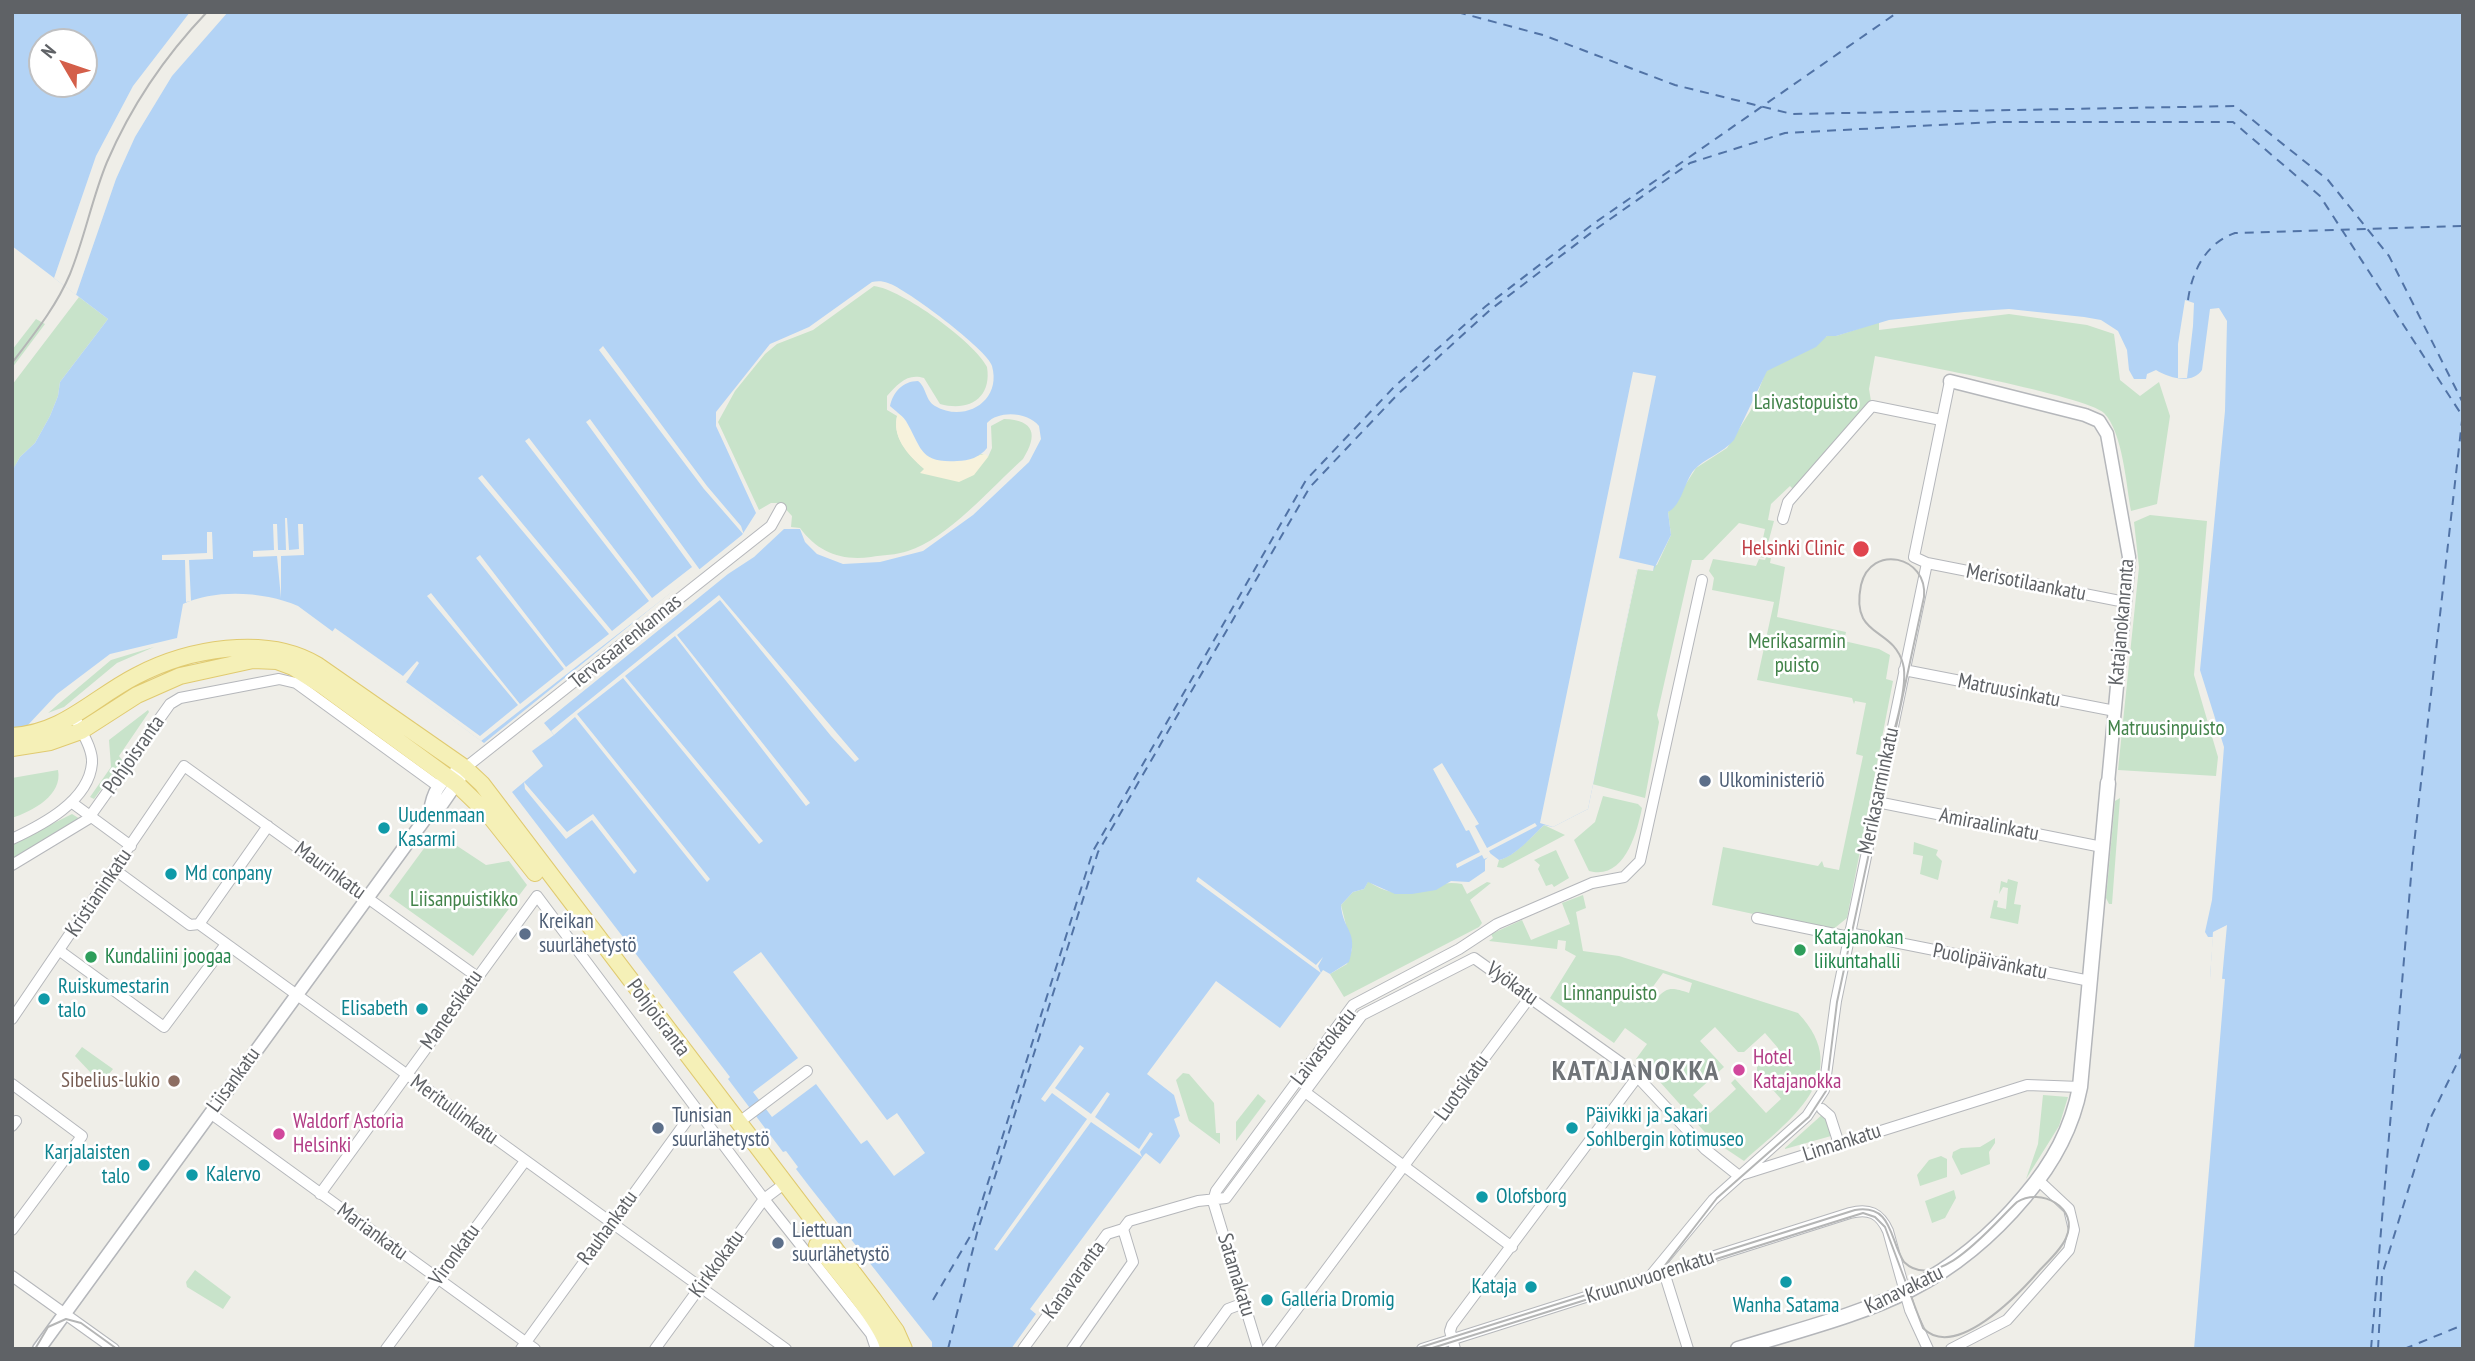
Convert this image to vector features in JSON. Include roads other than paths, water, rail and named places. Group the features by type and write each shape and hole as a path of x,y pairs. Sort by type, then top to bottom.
{"main road":[{"path":"12,748 78,724 136,676 184,659 249,647 273,648 294,668"},
{"name":"Pohjoisranta","path":"294,668 465,768 498,803 738,1123 775,1191"},
{"name":"Pohjoisranta","path":"294,668 489,815 885,1339"},
{"path":"12,736 52,735"},
{"name":"Katajanokanranta","path":"2038,1180 2067,1133 2080,1087 2108,783"},
{"name":"Kanavakatu","path":"1738,1349 1871,1308 1905,1294 1979,1245 2038,1180"},
{"path":"885,1339 904,1349"}],"street":[{"path":"1927,563 1914,557 1950,381"},
{"name":"Katajanokanranta","path":"1950,381 2085,415 2103,425 2107,434 2128,544 2108,783"},
{"path":"1783,519 1788,502 1872,406 1941,420"},
{"name":"Tervasaarenkannas","path":"465,768 771,526 781,508"},
{"name":"Merisotilaankatu","path":"1927,563 2124,602"},
{"name":"Merikasarminkatu","path":"1739,1176 1807,1116 1821,1097 1828,1075 1832,1018 1927,563"},
{"name":"Laivastokatu","path":"1213,1200 1219,1186 1353,1005 1459,949 1497,924 1592,883 1624,877 1640,861 1702,580"},
{"name":"Pohjoisranta","path":"91,816 170,704 180,698 279,678 294,668"},
{"name":"Matruusinkatu","path":"1904,670 2115,711"},
{"path":"12,839 52,819 71,802 92,764 78,724"},
{"name":"Maurinkatu","path":"184,766 477,976"},
{"name":"Kristianinkatu","path":"12,1019 184,766"},
{"name":"Liisankatu","path":"430,812 432,797 465,768"},
{"name":"Liisankatu","path":"39,1349 367,897 430,812 442,804 448,783"},
{"path":"71,802 131,846"},
{"name":"Amiraalinkatu","path":"1877,802 2102,847"},
{"path":"12,865 91,816"},
{"path":"199,924 268,826"},
{"name":"Meritullinkatu","path":"122,875 190,926 199,924 786,1349"},
{"name":"Pohjoisranta","path":"537,896 696,1108 775,1191 870,1334 885,1339"},
{"name":"Maneesikatu","path":"320,1194 537,896"},
{"name":"Puolipäivänkatu","path":"1757,919 2090,981"},
{"path":"60,951 164,1027 226,944"},
{"name":"Laivastokatu","path":"1213,1200 1226,1198 1362,1015 1474,958"},
{"name":"Vyökatu","path":"1474,958 1638,1076 1705,1149 1739,1176"},
{"name":"Luotsikatu","path":"1267,1349 1530,997"},
{"path":"738,1123 807,1071"},
{"path":"1453,1344 1450,1331 1454,1322 1638,1076"},
{"path":"12,1084 82,1136 12,1230"},
{"name":"Linnankatu","path":"1664,1270 1706,1209 1739,1176 2027,1085 2080,1087"},
{"path":"1305,1092 1512,1247"},
{"name":"Rauhankatu","path":"523,1345 696,1108"},
{"path":"1822,1109 1830,1116 1839,1144"},
{"name":"Mariankatu","path":"211,1113 523,1345 535,1349"},
{"name":"Vironkatu","path":"386,1349 525,1161"},
{"path":"1951,1349 2007,1320 2070,1250 2074,1230 2069,1209 2038,1180"},
{"name":"Kirkkokatu","path":"655,1349 775,1191"},
{"name":"Kanavaranta","path":"1023,1349 1107,1234 1123,1229 1129,1221 1198,1201 1213,1200"},
{"name":"Satamakatu","path":"1213,1200 1258,1349"},
{"name":"Kruunuvuorenkatu","path":"1422,1349 1453,1344 1647,1280 1664,1270 1850,1213 1868,1211 1878,1215 1888,1231 1895,1251 1894,1260 1905,1294"},
{"path":"1072,1349 1133,1262 1123,1229"},
{"path":"1664,1270 1688,1349"},
{"path":"12,1276 114,1349"},
{"path":"1905,1294 1927,1348"},
{"path":"1199,1349 1228,1309 1244,1303"}],"water":[{"path":"12,12 2463,12 2463,1349 2194,1349 2225,979 2210,978 2213,937 2208,937 2205,932 2212,900 2224,747 2200,670 2225,411 2227,321 2219,308 2210,309 2202,370 2198,375 2186,379 2156,370 2147,374 2146,379 2134,379 2129,370 2127,350 2118,331 2101,320 2009,309 1889,320 1836,336 1827,336 1816,347 1767,371 1734,440 1694,470 1677,504 1668,512 1671,535 1653,571 1637,568 1588,809 1553,827 1544,825 1505,858 1499,860 1491,854 1485,860 1485,871 1469,882 1451,881 1436,890 1395,894 1368,882 1364,889 1353,892 1341,905 1352,943 1349,962 1330,974 1323,970 1280,1028 1216,981 1147,1074 1174,1095 1180,1116 1174,1119 1180,1136 1160,1164 1146,1153 1144,1155 1030,1309 1036,1314 1011,1349 932,1349 932,1342 796,1169 798,1167 786,1151 783,1152 728,1079 730,1077 512,792 543,766 532,751 554,735 544,723 728,574 754,557 784,529 800,529 805,542 817,554 843,564 880,562 923,551 973,515 1029,462 1041,439 1039,426 1021,415 999,416 987,423 987,448 981,454 966,460 945,461 923,452 906,421 890,406 900,388 918,381 932,403 946,411 958,412 978,406 986,399 994,379 992,366 987,358 927,307 897,287 880,281 872,282 809,327 770,344 716,412 716,426 756,513 742,535 484,743 298,606 272,598 241,594 211,596 183,604 177,638 110,654 57,694 12,742 12,471 20,457 35,443 50,416 60,382 108,319 12,246"}],"tram line":[{"path":"12,363 44,320 64,286 102,176 127,121 163,64 207,12"},
{"path":"1659,1273 1717,1198 1809,1117 1826,1091 1837,1002 1924,597 1923,583 1917,572 1898,560 1876,563 1867,572 1861,585 1859,602 1867,624 1891,643 1903,664 1903,690 1878,784"},
{"path":"1415,1349 1855,1210 1877,1212 1888,1225 1904,1262 1918,1270 1933,1270 1964,1253 2017,1202 2026,1198 2036,1197 2055,1203 2063,1209 2069,1227 2064,1242 2017,1295 1985,1321 1952,1336 1936,1336 1923,1328 1885,1227 1875,1217 1863,1213 1429,1349"},
{"path":"35,1349 48,1327 66,1319 81,1323 117,1349"}],"place":[{"name":"Helsinki Clinic","path":"1861,549"},
{"name":"Ulkoministeriö","path":"1705,781"},
{"name":"Uudenmaan Kasarmi","path":"384,828"},
{"name":"Md conpany","path":"171,874"},
{"name":"Kreikan suurlähetystö","path":"525,934"},
{"name":"Katajanokan liikuntahalli","path":"1800,950"},
{"name":"Kundaliini joogaa","path":"91,957"},
{"name":"Ruiskumestarin talo","path":"44,999"},
{"name":"Elisabeth","path":"422,1009"},
{"name":"Hotel Katajanokka","path":"1739,1070"},
{"name":"Sibelius-lukio","path":"174,1081"},
{"name":"Tunisian suurlähetystö","path":"658,1128"},
{"name":"Päivikki ja Sakari Sohlbergin kotimuseo","path":"1572,1128"},
{"name":"Waldorf Astoria Helsinki","path":"279,1134"},
{"name":"Karjalaisten talo","path":"144,1165"},
{"name":"Kalervo","path":"192,1175"},
{"name":"Olofsborg","path":"1482,1197"},
{"name":"Liettuan suurlähetystö","path":"778,1243"},
{"name":"Wanha Satama","path":"1786,1282"},
{"name":"Kataja","path":"1531,1287"},
{"name":"Galleria Dromig","path":"1267,1300"}],"district":[{"name":"KATAJANOKKA","path":"1636,1072"}],"park label":[{"name":"Laivastopuisto","path":"1806,403"},
{"name":"Merikasarmin puisto","path":"1797,654"},
{"name":"Matruusinpuisto","path":"2166,729"},
{"name":"Liisanpuistikko","path":"464,900"},
{"name":"Linnanpuisto","path":"1610,994"}]}
